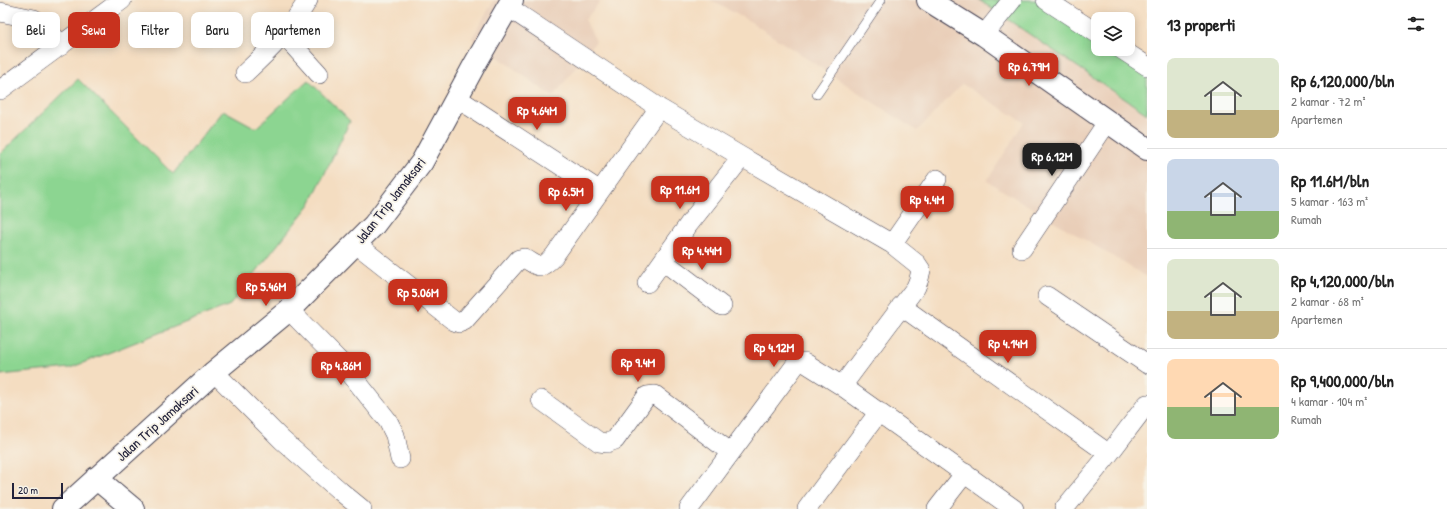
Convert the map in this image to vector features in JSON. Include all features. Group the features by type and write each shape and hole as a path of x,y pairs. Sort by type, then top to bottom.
{"main road":[{"path":"928,0 984,35 1147,149"},
{"name":"Jalan Trip Jamaksari","path":"63,509 214,372 289,310 374,225 422,162 475,64 510,4"},
{"path":"96,478 133,509"}],"street":[{"path":"0,90 122,0"},
{"path":"300,12 308,0"},
{"path":"984,35 1012,0"},
{"path":"1046,0 1091,29"},
{"path":"510,4 660,108 892,244 917,264 920,270 916,287 842,386"},
{"path":"0,12 34,19 46,27 61,46"},
{"path":"245,72 272,48"},
{"path":"296,48 319,74"},
{"path":"1132,56 1147,66"},
{"path":"458,96 600,191"},
{"path":"356,244 454,321 459,323 464,321 519,259 524,258 536,266 542,266 554,256 660,108"},
{"path":"1022,249 1108,121"},
{"path":"647,283 689,224 723,183 742,157"},
{"path":"892,244 937,178"},
{"path":"663,261 722,306"},
{"path":"1047,296 1147,364"},
{"path":"901,306 1109,454"},
{"path":"289,310 346,368 388,420 395,435 400,459"},
{"path":"689,509 797,363 804,362 842,386 1014,509"},
{"path":"214,372 282,440 362,509"},
{"path":"541,400 599,442 607,443 615,440 647,396 655,395 730,452"},
{"path":"1064,509 1147,404"},
{"path":"808,509 879,412"},
{"path":"937,509 965,473"}],"lane":[{"path":"817,94 881,0"}],"shaded area":[{"path":"494,0 601,0 585,20 596,41 553,97 472,38"},
{"path":"710,0 979,0 1147,114 1147,277 987,181 1024,122 962,84 917,131 751,22"}],"green space":[{"path":"979,0 1050,0 1091,28 1091,56 1131,56 1147,67 1147,114"},
{"path":"78,79 173,174 223,110 256,128 308,80 350,121 310,204 230,305 70,368 0,375 0,154"}]}
